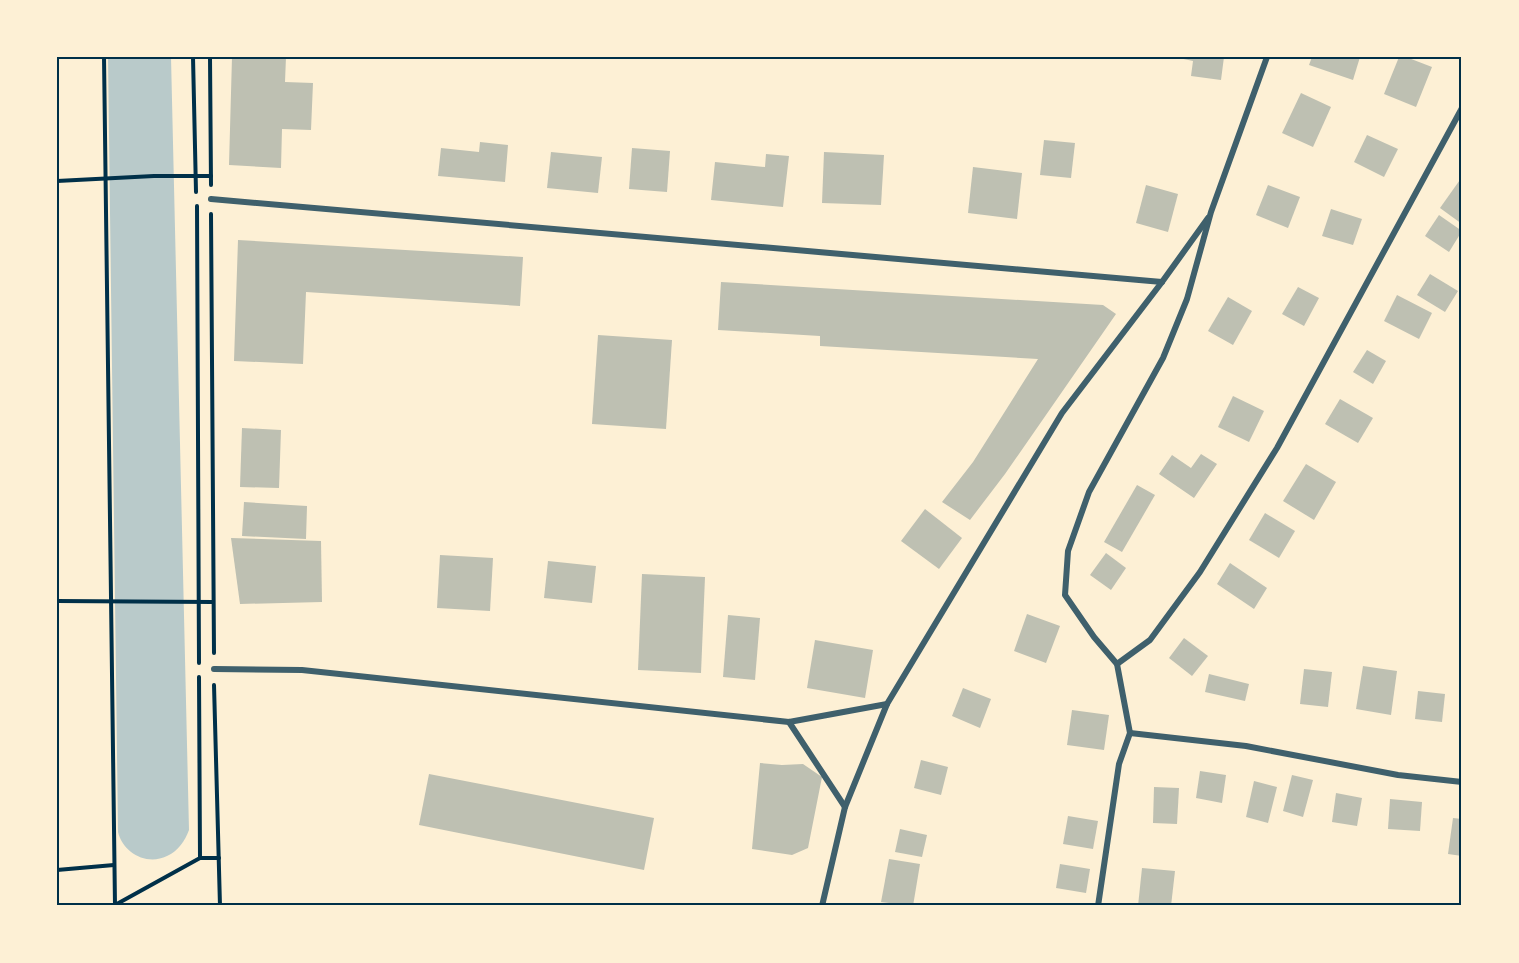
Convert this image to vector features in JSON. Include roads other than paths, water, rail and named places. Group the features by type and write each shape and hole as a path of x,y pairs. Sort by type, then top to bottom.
{"street":[{"path":"1098,906 1119,764 1130,733 1117,664 1094,637 1065,595 1068,551 1089,492 1163,358 1187,299 1212,212 1267,57"},
{"path":"1117,664 1150,640 1206,562 1277,448 1462,108"},
{"path":"211,199 1162,282"},
{"path":"822,906 845,807 888,704 1062,413 1212,212"},
{"path":"214,669 302,670 789,722 888,704"},
{"path":"789,722 845,807"},
{"path":"1130,733 1246,746 1398,775 1462,783"}]}
